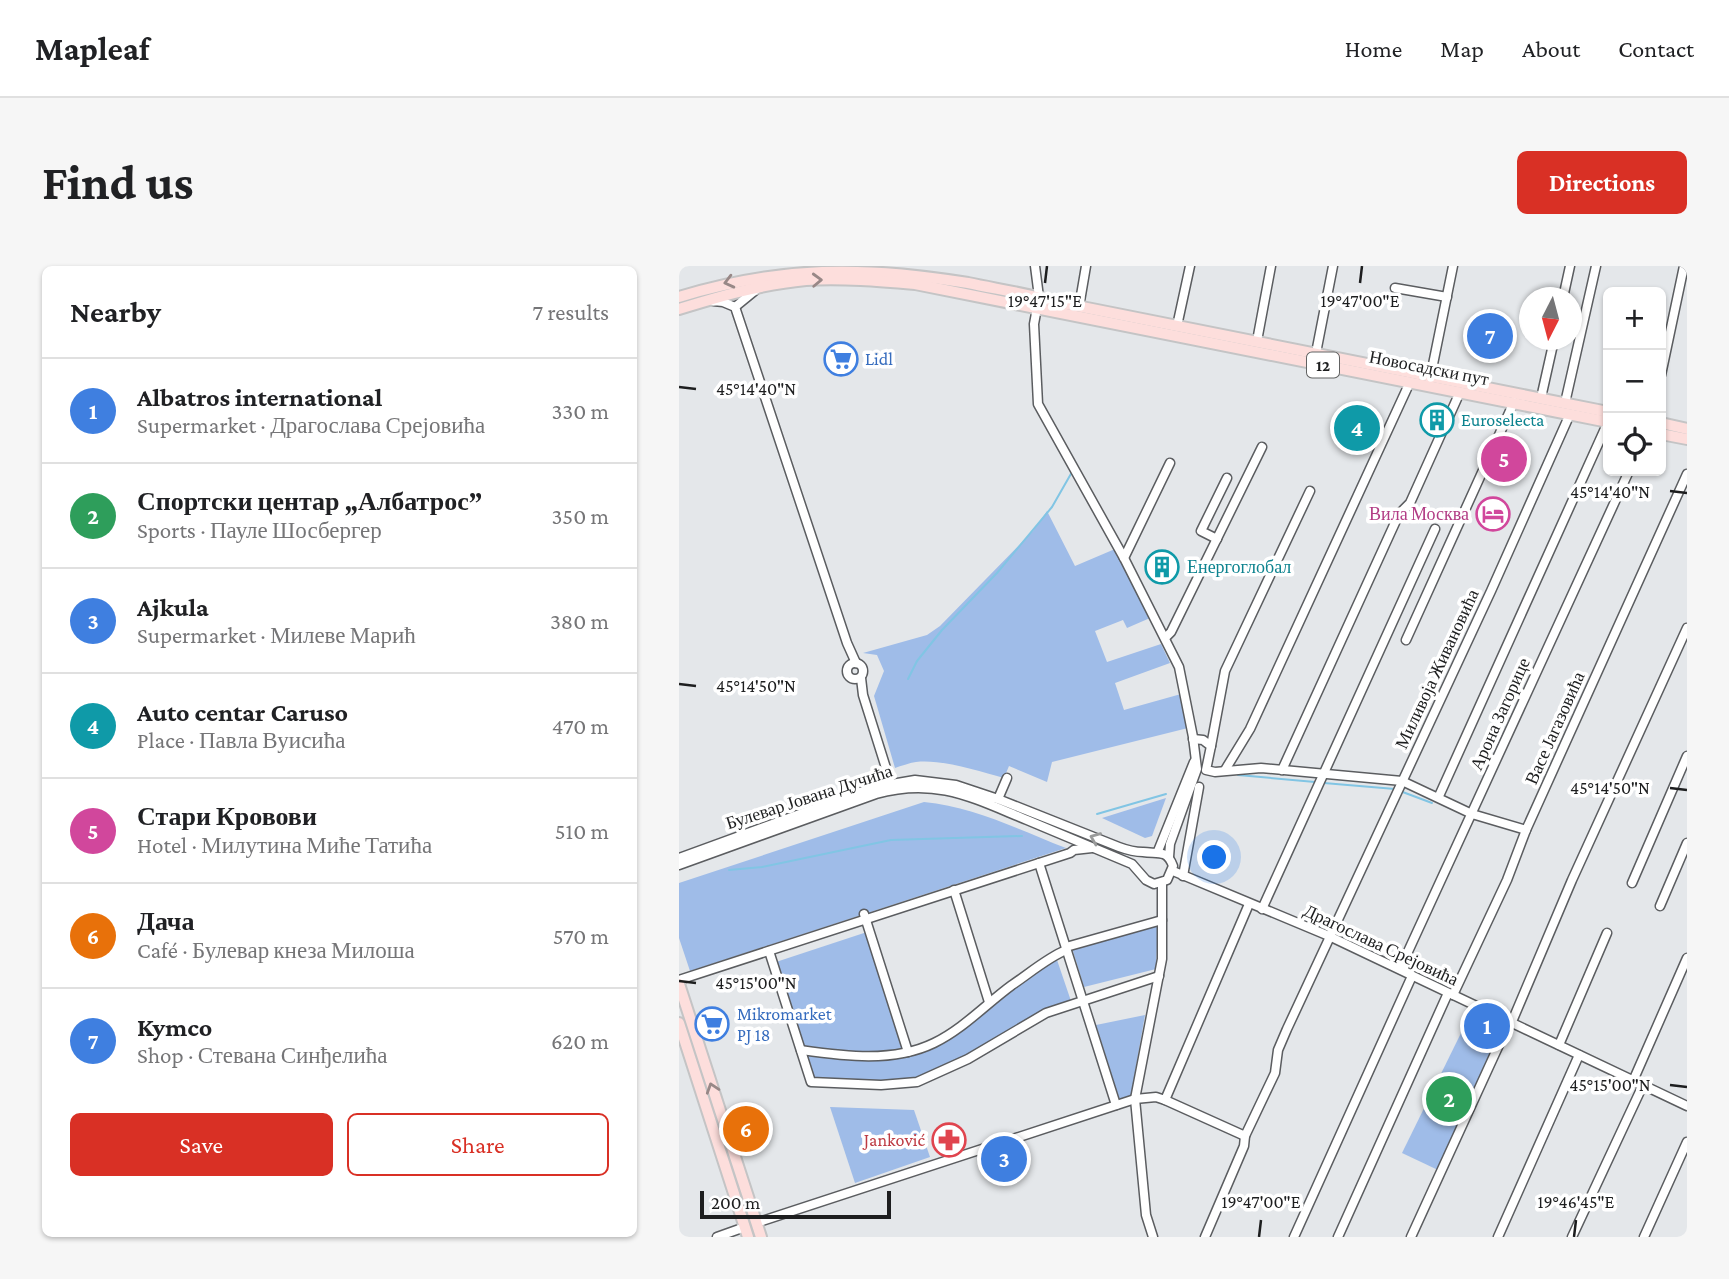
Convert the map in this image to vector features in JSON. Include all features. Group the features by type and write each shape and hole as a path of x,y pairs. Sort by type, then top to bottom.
{"main road":[{"name":"12","path":"679,297 748,277 779,272 882,268 939,277 1038,303"},
{"name":"12","path":"679,309 761,287 805,281 880,281 1038,303"},
{"name":"Новосадски пут","path":"1038,303 1079,307 1257,341 1429,381 1541,398 1603,411"},
{"name":"Новосадски пут","path":"1038,303 1410,382 1429,381 1460,392 1603,421"},
{"path":"1666,425 1687,429"},
{"path":"1666,435 1687,439"},
{"path":"679,982 750,1229"},
{"path":"679,1023 750,1229 761,1237"}],"street":[{"path":"1035,266 1038,303 1034,324 1038,404 1124,558 1179,667 1193,739 1197,769 1170,844 1169,857 1173,871 1162,883 1149,883"},
{"path":"1079,307 1087,266"},
{"path":"1177,326 1190,266"},
{"path":"1257,341 1271,266"},
{"path":"1316,354 1333,266"},
{"path":"1429,381 1454,266"},
{"path":"1565,287 1570,266"},
{"path":"1565,403 1596,266"},
{"path":"1666,351 1684,266"},
{"path":"735,307 761,287"},
{"path":"1395,288 1447,297"},
{"path":"706,301 723,302 735,307 847,643 853,664 847,674 858,679 892,786"},
{"path":"1541,398 1552,350"},
{"path":"1225,770 1250,729 1410,382"},
{"path":"1282,770 1399,513 1410,503 1460,392"},
{"path":"1406,640 1514,402"},
{"name":"Миливоја Живановића","path":"1205,1237 1244,1146 1245,1136 1275,1073 1278,1050 1287,1029 1570,414"},
{"path":"1439,796 1603,433"},
{"path":"1165,638 1171,632 1262,447"},
{"path":"1124,558 1170,463"},
{"name":"Васе Јагазовића","path":"1338,1237 1507,880 1526,830 1687,474"},
{"name":"Арона Загорице","path":"1400,970 1627,476"},
{"path":"1217,539 1201,531 1227,478"},
{"path":"1310,491 1225,671 1206,770 1282,770 1320,780 1400,788 1439,796 1472,814 1526,830"},
{"path":"1262,909 1435,529"},
{"path":"1411,1237 1687,628"},
{"path":"853,664 861,665 864,670 858,679"},
{"path":"1193,739 1203,740 1211,746"},
{"path":"1632,883 1687,756"},
{"path":"1162,916 1149,883 1141,872 1141,863 1154,852 1194,762"},
{"path":"998,799 1007,778"},
{"name":"Булевар Јована Дучића","path":"679,858 915,780 956,785 1119,847 1154,852"},
{"name":"Булевар Јована Дучића","path":"679,865 892,786 954,791 1132,864 1141,872"},
{"path":"1183,876 1199,787"},
{"path":"1074,840 1077,848 1074,850"},
{"path":"1660,906 1687,843"},
{"path":"679,982 865,916 1074,850 1095,848"},
{"path":"1154,852 1169,857"},
{"path":"1039,863 1116,1105"},
{"name":"Драгослава Срејовића","path":"1173,871 1329,936 1687,1106"},
{"path":"1153,1237 1146,1214 1135,1099 1163,948 1162,883"},
{"path":"954,890 989,1002"},
{"path":"1165,1100 1249,904"},
{"path":"865,916 908,1052"},
{"path":"801,1050 868,1056 908,1052 934,1043 1066,948 1162,916"},
{"path":"1559,1045 1607,933"},
{"path":"769,951 811,1082 917,1083 968,1059 1030,1021 1082,999 1159,976"},
{"path":"1633,1081 1687,958"},
{"path":"1293,1237 1412,976"},
{"path":"1498,1237 1579,1055"},
{"path":"1572,1237 1643,1085"},
{"path":"717,1237 750,1229 1135,1099 1148,1097 1165,1100 1245,1136"},
{"path":"1644,1237 1687,1142"}],"shaded area":[{"path":"1047,511 1075,566 1115,549 1150,618 1127,628 1123,620 1095,631 1107,662 1161,644 1170,663 1115,683 1124,710 1181,694 1188,728 1052,762 1047,782 1009,766 1004,778 937,762 916,762 895,768 874,696 884,671 877,655 863,653 927,635 940,626 1033,531"},
{"path":"1166,798 1152,836 1145,838 1102,818"},
{"path":"924,802 979,814 1066,848 690,971 679,938 679,883"},
{"path":"1158,923 1156,969 1084,987 1072,948"},
{"path":"867,932 905,1050 867,1054 803,1048 776,962"},
{"path":"1056,957 1071,1001 966,1058 919,1080 882,1082 812,1079 804,1053 907,1055 983,1012"},
{"path":"1145,1015 1131,1095 1119,1098 1096,1025"},
{"path":"1463,1029 1493,1045 1438,1170 1402,1153"},
{"path":"830,1107 914,1110 930,1157 855,1183"}],"waterway":[{"path":"1038,412 1056,443"},
{"path":"908,679 917,661 942,630 997,573 1052,507 1072,472"},
{"path":"1238,775 1315,782"},
{"path":"1324,783 1395,789"},
{"path":"1400,791 1432,803"},
{"path":"1097,814 1166,794"},
{"path":"729,870 762,867 891,840 1022,836"}],"place":[{"name":"Kymco","path":"1490,336"},
{"name":"Lidl","path":"841,359"},
{"name":"Euroselecta","path":"1437,420"},
{"name":"Auto centar Caruso","path":"1357,428"},
{"name":"Стари Кровови","path":"1504,459"},
{"name":"Вила Москва","path":"1493,514"},
{"name":"Енергоглобал","path":"1162,567"},
{"name":"Mikromarket PJ 18","path":"712,1024"},
{"name":"Albatros international","path":"1487,1026"},
{"name":"Спортски центар „Албатрос”","path":"1449,1099"},
{"name":"Дача","path":"746,1129"},
{"name":"Janković","path":"949,1140"},
{"name":"Ajkula","path":"1004,1159"}]}
